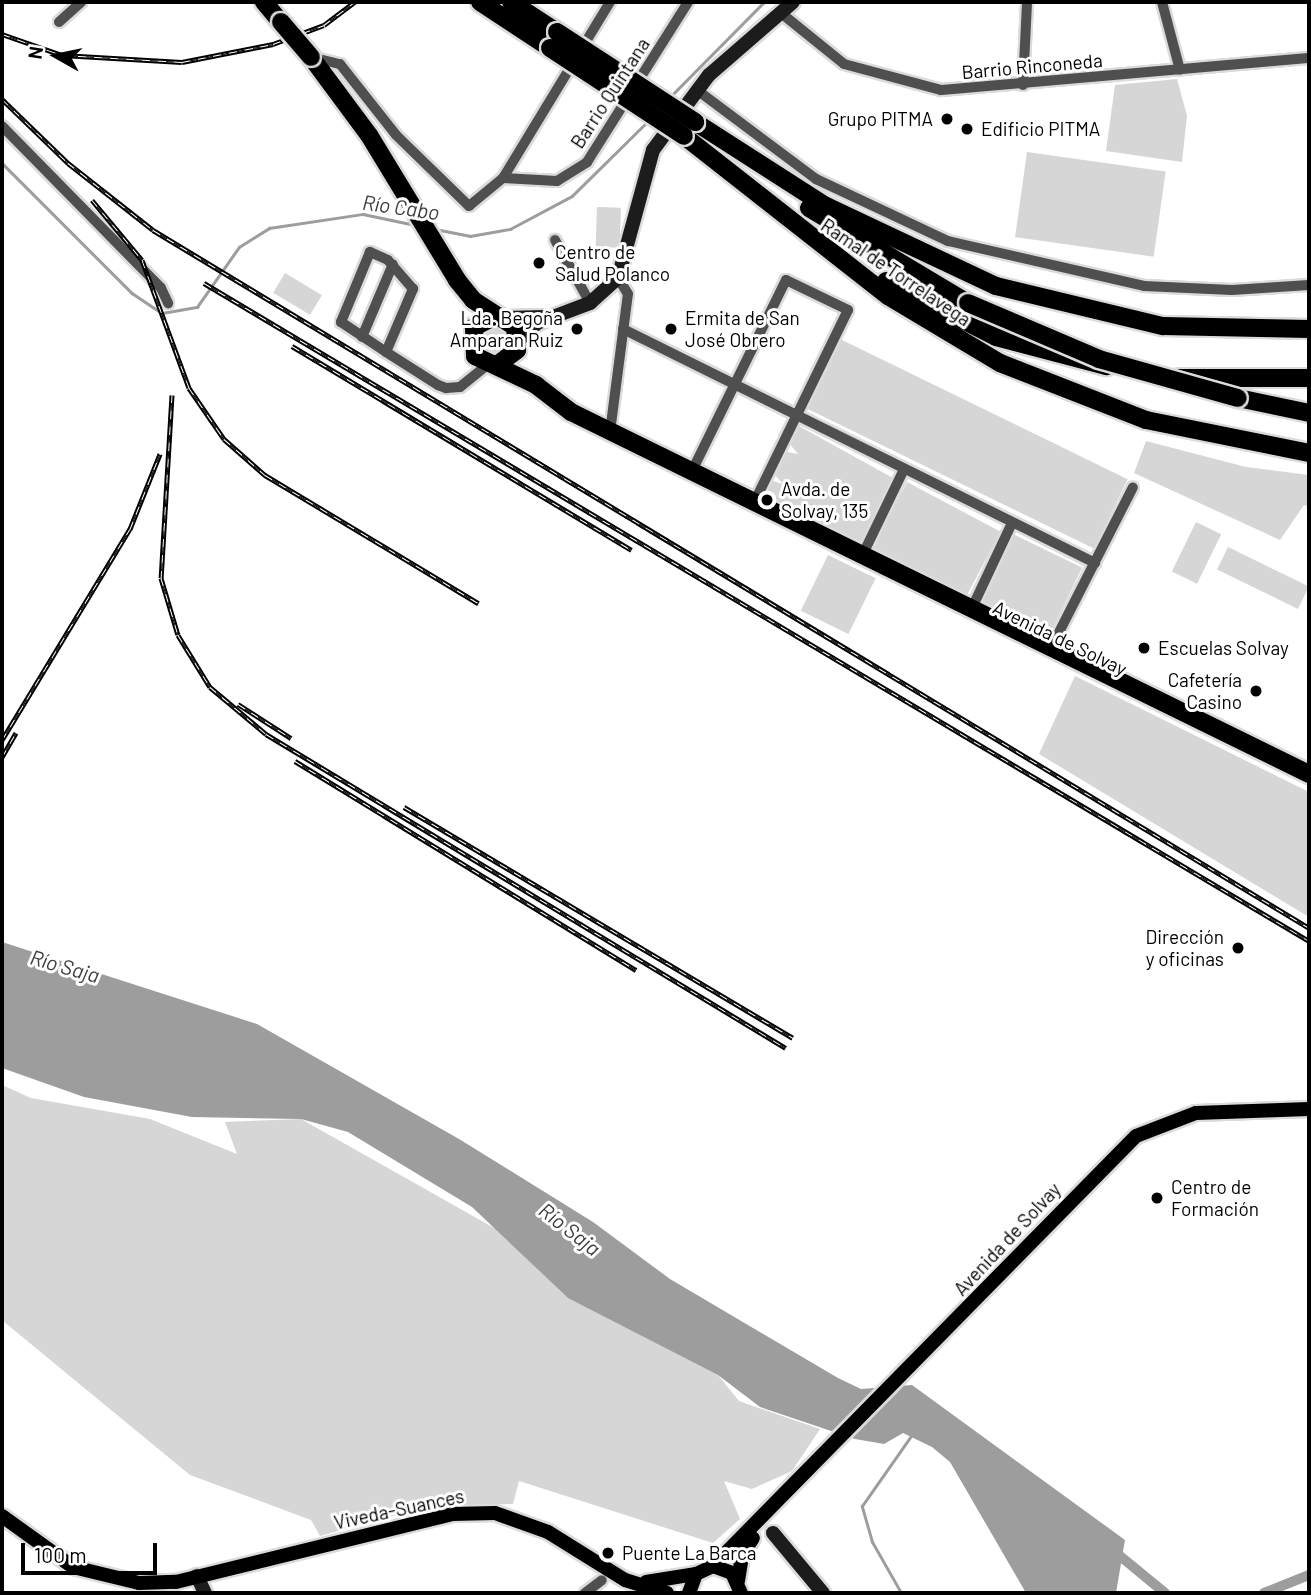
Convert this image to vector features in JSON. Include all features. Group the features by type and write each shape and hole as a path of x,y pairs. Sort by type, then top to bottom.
{"highway":[{"path":"264,2 311,57 415,211 457,280 487,361 518,345"},
{"path":"480,2 554,40 689,129 826,206 996,286 1163,326 1309,329"},
{"path":"511,2 554,40"},
{"path":"689,129 874,274 996,337 1154,375 1309,378"},
{"name":"Ramal de Torrelavega","path":"689,129 843,232 968,303 1099,359 1238,398 1309,413"},
{"name":"Ramal de Torrelavega","path":"689,129 888,296 1000,363 1146,420 1309,453"},
{"path":"457,280 500,317 518,345 536,385"},
{"path":"474,327 500,317"},
{"name":"Avenida de Solvay","path":"487,361 536,385 610,432 691,474 794,525 863,554 1309,774"},
{"name":"Avenida de Solvay","path":"794,525 880,575 1309,785"}],"main road":[{"name":"Avenida de Solvay","path":"761,1523 1136,1136 1196,1113 1309,1109"},
{"name":"Viveda-Suances","path":"2,1516 73,1567 104,1578 154,1583 197,1576 475,1512 526,1522 637,1584 667,1593"},
{"path":"637,1584 696,1574 713,1566 761,1523"},
{"path":"739,1587 743,1552 761,1523"},
{"path":"713,1566 739,1587"},
{"path":"689,1593 696,1574"}],"street":[{"path":"59,22 81,2"},
{"path":"311,57 340,64 460,202 476,204 503,178 610,2"},
{"name":"Barrio Quintana","path":"503,178 557,181 587,162 688,2"},
{"path":"518,345 556,316 590,303 618,278 629,255 643,170 697,90 793,2"},
{"path":"1023,85 1027,2"},
{"path":"1162,2 1180,70"},
{"name":"Barrio Rinconeda","path":"781,13 828,55 890,81 959,91 1309,58"},
{"path":"697,90 816,180 947,241 1144,286 1309,285"},
{"path":"2,126 161,288 168,303"},
{"path":"555,240 590,303"},
{"path":"386,352 413,289 393,264 370,252 341,322 362,337 438,385 454,388 466,381 487,361"},
{"path":"362,337 393,264"},
{"path":"610,432 628,294 618,278"},
{"path":"691,474 786,280 848,310 753,505"},
{"path":"500,317 556,316"},
{"path":"623,329 1095,563"},
{"path":"863,554 904,469"},
{"name":"Avenida de Solvay","path":"1052,646 1133,487"},
{"name":"Avenida de Solvay","path":"972,608 1012,523"},
{"path":"773,1533 824,1593"},
{"path":"197,1576 205,1593"},
{"path":"585,1593 600,1587"}],"shaded area":[{"path":"1177,79 1187,116 1182,162 1106,151 1115,85"},
{"path":"1027,152 1166,171 1154,257 1015,237"},
{"path":"597,207 621,208 620,248 596,247"},
{"path":"285,273 322,295 310,315 273,293"},
{"path":"495,326 505,329 508,339 505,349 495,352 485,349 482,339 485,329"},
{"path":"840,339 1128,479 1094,548 806,408"},
{"path":"797,425 893,478 861,544 762,496 769,480 783,484 774,474 783,451 798,454 788,442"},
{"path":"1146,441 1246,467 1309,475 1309,507 1304,505 1280,540 1134,473"},
{"path":"907,482 1001,532 965,598 872,548"},
{"path":"1196,522 1221,534 1197,584 1172,571"},
{"path":"1013,534 1082,568 1048,638 979,604"},
{"path":"1228,547 1309,586 1298,609 1217,569"},
{"path":"828,555 876,578 848,634 801,611"},
{"path":"1075,676 1309,792 1309,917 1039,754"},
{"path":"2,1085 31,1098 150,1119 237,1154 225,1122 301,1119 496,1229 565,1295 718,1375 739,1401 820,1429 792,1471 752,1489 724,1481 740,1519 713,1543 519,1481 513,1504 425,1507 320,1536 311,1520 190,1475 3,1321"}],"water":[{"name":"Río Saja","path":"2,942 257,1024 459,1139 593,1222 670,1279 838,1378 861,1389 912,1385 1125,1540 1116,1593 1026,1593 950,1462 932,1447 903,1433 884,1444 855,1439 760,1407 718,1375 568,1298 472,1207 348,1132 301,1119 192,1117 84,1097 2,1068"}],"waterway":[{"name":"Río Cabo","path":"670,97 764,2"},
{"name":"Río Cabo","path":"435,229 470,236 510,229 572,196 649,120"},
{"path":"2,163 132,293 162,313 197,307 239,247 269,228 363,214 415,225"},
{"path":"901,1593 872,1542 862,1506 911,1436"},
{"path":"1114,1551 1165,1593"},
{"path":"1264,1593 1309,1575"}],"railway":[{"path":"2,34 62,55 182,62 273,44 324,25 355,2"},
{"path":"2,99 68,163 153,230 1309,928"},
{"path":"92,200 142,260 189,388 224,439 265,475 478,603"},
{"path":"204,283 1309,941"},
{"path":"292,346 631,550"},
{"path":"172,395 161,578 178,635 210,687 266,734 786,1048"},
{"path":"2,740 130,529 160,454"},
{"path":"238,704 291,738"},
{"path":"2,757 16,733"},
{"path":"295,761 636,970"},
{"path":"404,807 793,1038"}],"place":[{"name":"Grupo PITMA","path":"947,119"},
{"name":"Edificio PITMA","path":"967,129"},
{"name":"Centro de Salud Polanco","path":"539,263"},
{"name":"Lda. Begoña Amparan Ruiz","path":"577,329"},
{"name":"Ermita de San José Obrero","path":"671,329"},
{"name":"Avda. de Solvay, 135","path":"767,500"},
{"name":"Escuelas Solvay","path":"1144,648"},
{"name":"Cafetería Casino","path":"1256,691"},
{"name":"Dirección y oficinas","path":"1238,948"},
{"name":"Centro de Formación","path":"1157,1198"},
{"name":"Puente La Barca","path":"608,1553"}]}
